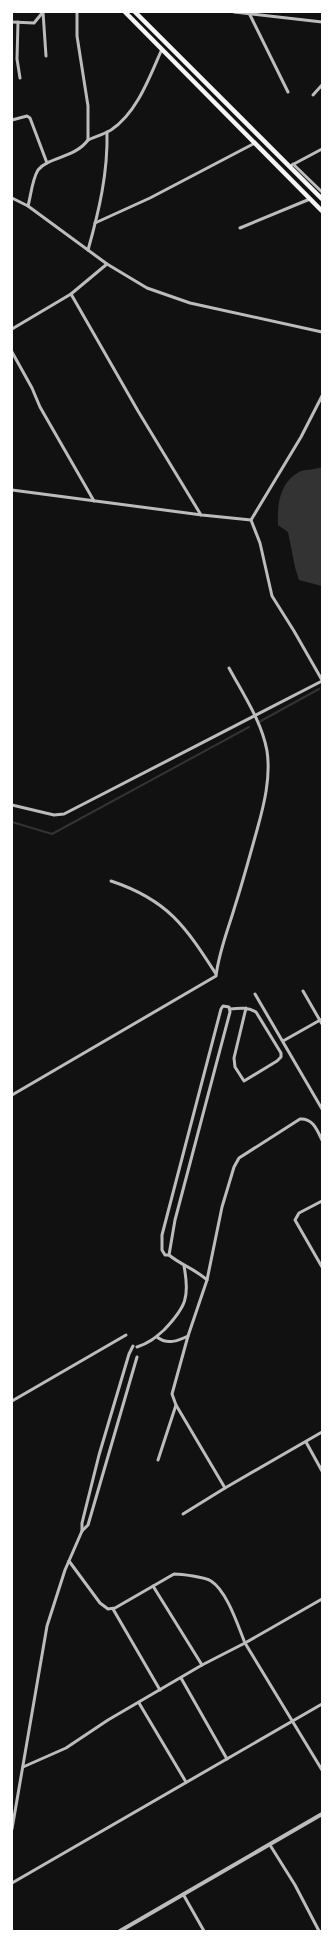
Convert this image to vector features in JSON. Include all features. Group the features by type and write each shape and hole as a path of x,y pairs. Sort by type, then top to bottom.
{"main road":[{"path":"125,12 322,211"},
{"path":"135,12 291,165 322,199"}],"street":[{"path":"12,22 34,23 43,12"},
{"path":"43,12 46,56"},
{"path":"77,12 77,36 88,106 88,140"},
{"path":"234,12 322,22"},
{"path":"274,12 274,17"},
{"path":"250,15 288,92"},
{"path":"18,22 17,55 20,78"},
{"path":"28,206 37,173 42,166 75,151 88,140 107,132 125,117 132,108 151,74 162,49"},
{"path":"12,57 17,55"},
{"path":"313,95 322,85"},
{"path":"12,120 27,116 30,118 47,163"},
{"path":"88,250 106,167 107,132"},
{"path":"95,223 150,198 255,143"},
{"path":"322,149 291,165 322,192"},
{"path":"12,198 28,206 107,264 147,288 190,303 322,332"},
{"path":"240,228 310,199"},
{"path":"12,330 68,294 71,294 107,264"},
{"path":"71,294 138,411 202,515"},
{"path":"12,352 32,388 40,407 94,501"},
{"path":"251,520 301,437 322,396"},
{"path":"12,490 251,520"},
{"path":"12,805 54,816 64,814 322,681 294,631 272,596 260,543 251,520"},
{"path":"12,1094 216,976 223,940 235,906 260,820 266,787 267,752 254,716 229,668"},
{"path":"111,881 138,891 170,912 216,974"},
{"path":"303,991 322,1024"},
{"path":"255,994 322,1110"},
{"path":"207,1280 195,1270 184,1266 169,1255 165,1255 162,1250 161,1240 220,1009 226,1006 230,1009 246,1008 254,1010 259,1015 281,1055 277,1061 244,1081 235,1067 234,1058 246,1008"},
{"path":"169,1255 179,1204 230,1009"},
{"path":"283,1041 321,1020"},
{"path":"225,1488 176,1405 172,1394 188,1336 207,1280 222,1207 234,1166 239,1158 300,1119 311,1121 322,1140"},
{"path":"171,1201 179,1204"},
{"path":"322,1201 299,1213 295,1220 322,1267"},
{"path":"137,1346 150,1342 157,1337 178,1316 183,1307 187,1289 184,1266"},
{"path":"12,1401 126,1335"},
{"path":"157,1337 167,1342 180,1340 188,1336"},
{"path":"82,1531 82,1523 99,1455 128,1354 133,1346"},
{"path":"12,1829 46,1633 60,1584 82,1531 88,1525 137,1357"},
{"path":"121,1379 129,1381"},
{"path":"158,1460 176,1405"},
{"path":"183,1514 322,1432"},
{"path":"306,1442 322,1471"},
{"path":"69,1561 105,1608 113,1609 174,1574 211,1581 222,1594 236,1621 245,1643 294,1721 322,1770"},
{"path":"153,1586 202,1665"},
{"path":"23,1767 66,1748 108,1720 202,1665 245,1643 322,1599"},
{"path":"113,1609 160,1690"},
{"path":"181,1678 227,1760"},
{"path":"139,1703 186,1782"},
{"path":"12,1883 322,1704"},
{"path":"120,1931 322,1814"},
{"path":"270,1845 295,1885 319,1931"},
{"path":"183,1894 204,1931"}],"shaded area":[{"path":"322,467 322,586 299,580 288,532 278,525 278,509 284,487 294,475 301,471"}],"waterway":[{"path":"259,722 319,689"},
{"path":"12,822 52,834 249,727"}]}
